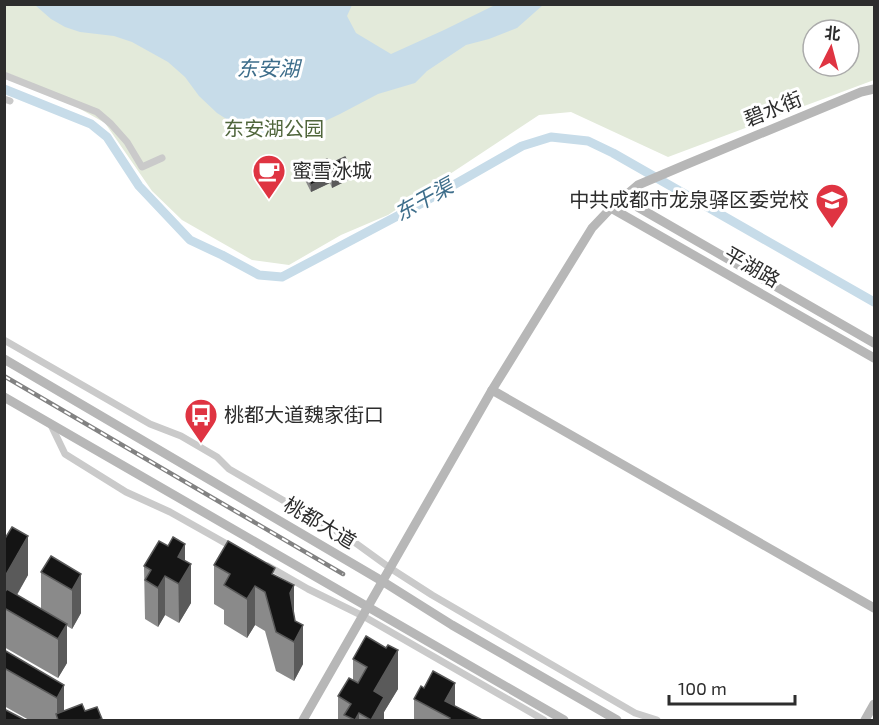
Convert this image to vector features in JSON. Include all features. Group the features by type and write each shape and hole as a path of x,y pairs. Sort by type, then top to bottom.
{"street":[{"path":"4,75 97,112 127,142 142,167 162,158"},
{"name":"碧水街","path":"303,720 492,390 592,228 611,208 638,186 861,92 874,89"},
{"name":"平湖路","path":"622,198 874,343"},
{"name":"平湖路","path":"611,208 874,358"},
{"path":"4,340 150,424 181,436 217,457 229,469 350,540 432,595 635,713 657,720"},
{"name":"桃都大道","path":"4,359 382,581 452,625 617,720"},
{"path":"492,390 874,608"},
{"path":"4,397 544,720"},
{"path":"50,423 65,454 126,492 170,512 241,551"},
{"path":"260,562 308,590 365,612 564,720"},
{"path":"865,720 874,704"}],"green space":[{"name":"东安湖公园","path":"4,5 874,5 874,80 668,157 571,112 539,115 388,215 341,235 289,265 252,260 182,220 152,191 105,123 43,88 5,72"}],"water":[{"name":"东安湖","path":"35,5 352,5 347,16 356,33 391,54 495,5 543,5 517,28 466,45 427,71 415,83 378,94 306,130 277,135 260,135 245,131 217,113 199,96 185,77 168,62 132,42 114,36 80,32 65,27 51,19"}],"building":[{"path":"345,157 352,171 332,181 330,176 311,185 304,171 327,159 330,164"},
{"path":"12,527 28,536 4,578 4,540"},
{"path":"173,537 185,544 178,557 191,564 179,584 165,576 158,588 145,580 151,570 144,566 159,541 168,546"},
{"path":"228,541 275,568 272,574 294,585 290,593 295,621 303,625 294,642 276,632 265,592 255,586 247,599 224,585 230,574 214,565"},
{"path":"51,556 81,574 72,590 41,572"},
{"path":"7,589 67,624 58,639 4,608 4,593"},
{"path":"366,636 386,648 388,645 398,650 374,691 384,697 371,720 359,713 355,720 344,715 351,704 338,696 349,678 358,683 367,667 353,659"},
{"path":"4,650 64,685 57,698 4,668"},
{"path":"433,671 455,683 445,701 482,720 449,720 450,718 414,699 421,686 424,688"},
{"path":"82,704 85,711 97,707 102,719 58,720 56,714"},
{"path":"4,709 25,720 4,720"}],"waterway":[{"name":"东干渠","path":"4,89 91,124 107,137 139,186 190,240 259,275 282,277 422,203 522,146 551,137 588,141 613,153 874,302"}],"railway":[{"path":"4,376 343,574"}],"place":[{"name":"蜜雪冰城","path":"269,200"},
{"name":"中共成都市龙泉驿区委党校","path":"832,229"},
{"name":"桃都大道魏家街口","path":"201,444"}]}
